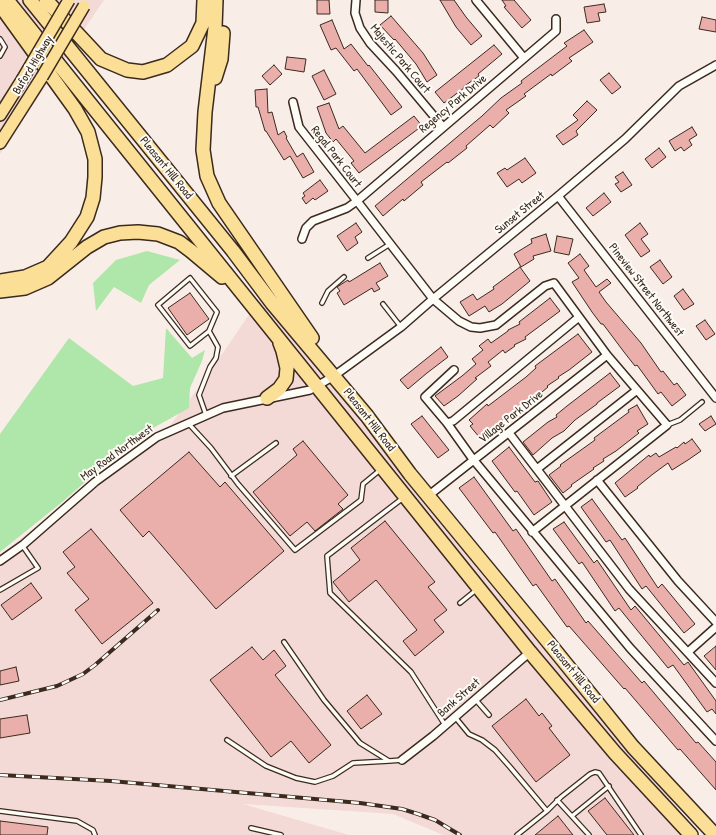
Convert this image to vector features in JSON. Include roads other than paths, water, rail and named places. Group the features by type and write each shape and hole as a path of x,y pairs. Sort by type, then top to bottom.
{"highway":[{"name":"Pleasant Hill Road","path":"7,0 530,652 615,753 691,835"},
{"name":"Pleasant Hill Road","path":"30,0 233,251 272,303 367,416 410,474 546,638 633,747 715,835"},
{"path":"46,0 101,59 127,70 143,72 167,66 192,46 203,23 204,0"},
{"path":"216,0 215,28 205,112 203,150 207,176 220,203 328,361 334,376"},
{"path":"205,112 221,59 224,0"},
{"path":"0,5 75,109 88,132 95,159 93,198 87,216 72,242 48,267 25,277 0,281"},
{"path":"0,291 25,288 48,278 87,247 104,238 120,233 138,232 158,234 179,242 192,251 246,298"},
{"path":"0,276 23,272 42,264 72,242"},
{"path":"267,398 279,389 286,379 287,368 283,351 277,336"}],"main road":[{"name":"Buford Highway","path":"0,114 22,80 69,0"},
{"name":"Buford Highway","path":"0,143 35,88 85,3"}],"street":[{"name":"Majestic Park Court","path":"356,0 355,14 360,28 370,43 396,71 443,127"},
{"path":"476,0 524,58"},
{"name":"Regency Park Drive","path":"302,239 306,228 313,221 347,208 357,201 556,31 556,19"},
{"name":"Sunset Street","path":"334,376 401,327 433,298 625,140 679,86 716,65"},
{"name":"Regal Park Court","path":"293,102 299,127 357,201"},
{"name":"Pineview Street Northwest","path":"558,196 716,398"},
{"path":"357,201 433,298 459,321 470,327 480,328 496,325 545,286 554,283 607,355 667,425 532,532"},
{"path":"447,423 453,421 579,317"},
{"name":"Village Park Drive","path":"428,496 607,355"},
{"path":"454,370 425,397 532,532 630,648 716,741"},
{"name":"May Road Northwest","path":"0,561 22,545 95,482 156,437 223,408 310,390 334,376"},
{"path":"537,469 637,390"},
{"path":"509,433 629,589 716,683"},
{"path":"597,480 678,580 716,622"},
{"path":"688,652 716,627"},
{"name":"Bank Street","path":"402,760 455,717 530,652"}],"lane":[{"path":"0,40 5,47 0,56"},
{"path":"368,258 390,244"},
{"path":"322,303 328,291 344,277"},
{"path":"190,278 217,312 209,331 190,346 158,305 190,278"},
{"path":"383,304 401,327"},
{"path":"206,415 199,395 210,367 216,358 218,347 209,331"},
{"path":"667,425 680,420 702,402"},
{"path":"187,423 211,448 231,476 295,550 361,500 363,484 382,468"},
{"path":"231,476 276,444"},
{"path":"405,496 327,556 330,593 411,672 445,725"},
{"path":"0,590 38,568 22,545"},
{"path":"460,604 478,588"},
{"path":"284,642 324,700 360,743 389,761"},
{"path":"475,699 489,715"},
{"path":"455,717 469,734 482,740 495,750 547,811"},
{"path":"227,740 266,766 296,778 315,782 333,776 353,763 402,760"},
{"path":"517,835 547,811 557,800 590,774 595,772 599,773 609,786 641,835"},
{"path":"572,816 609,786"},
{"path":"557,800 589,835"},
{"path":"0,811 77,821 93,830 95,835"},
{"path":"251,828 281,835"}],"railway":[{"path":"0,700 57,686 83,674 158,610"},
{"path":"0,775 111,781 360,803 402,809 418,814 435,820 460,835"}]}
